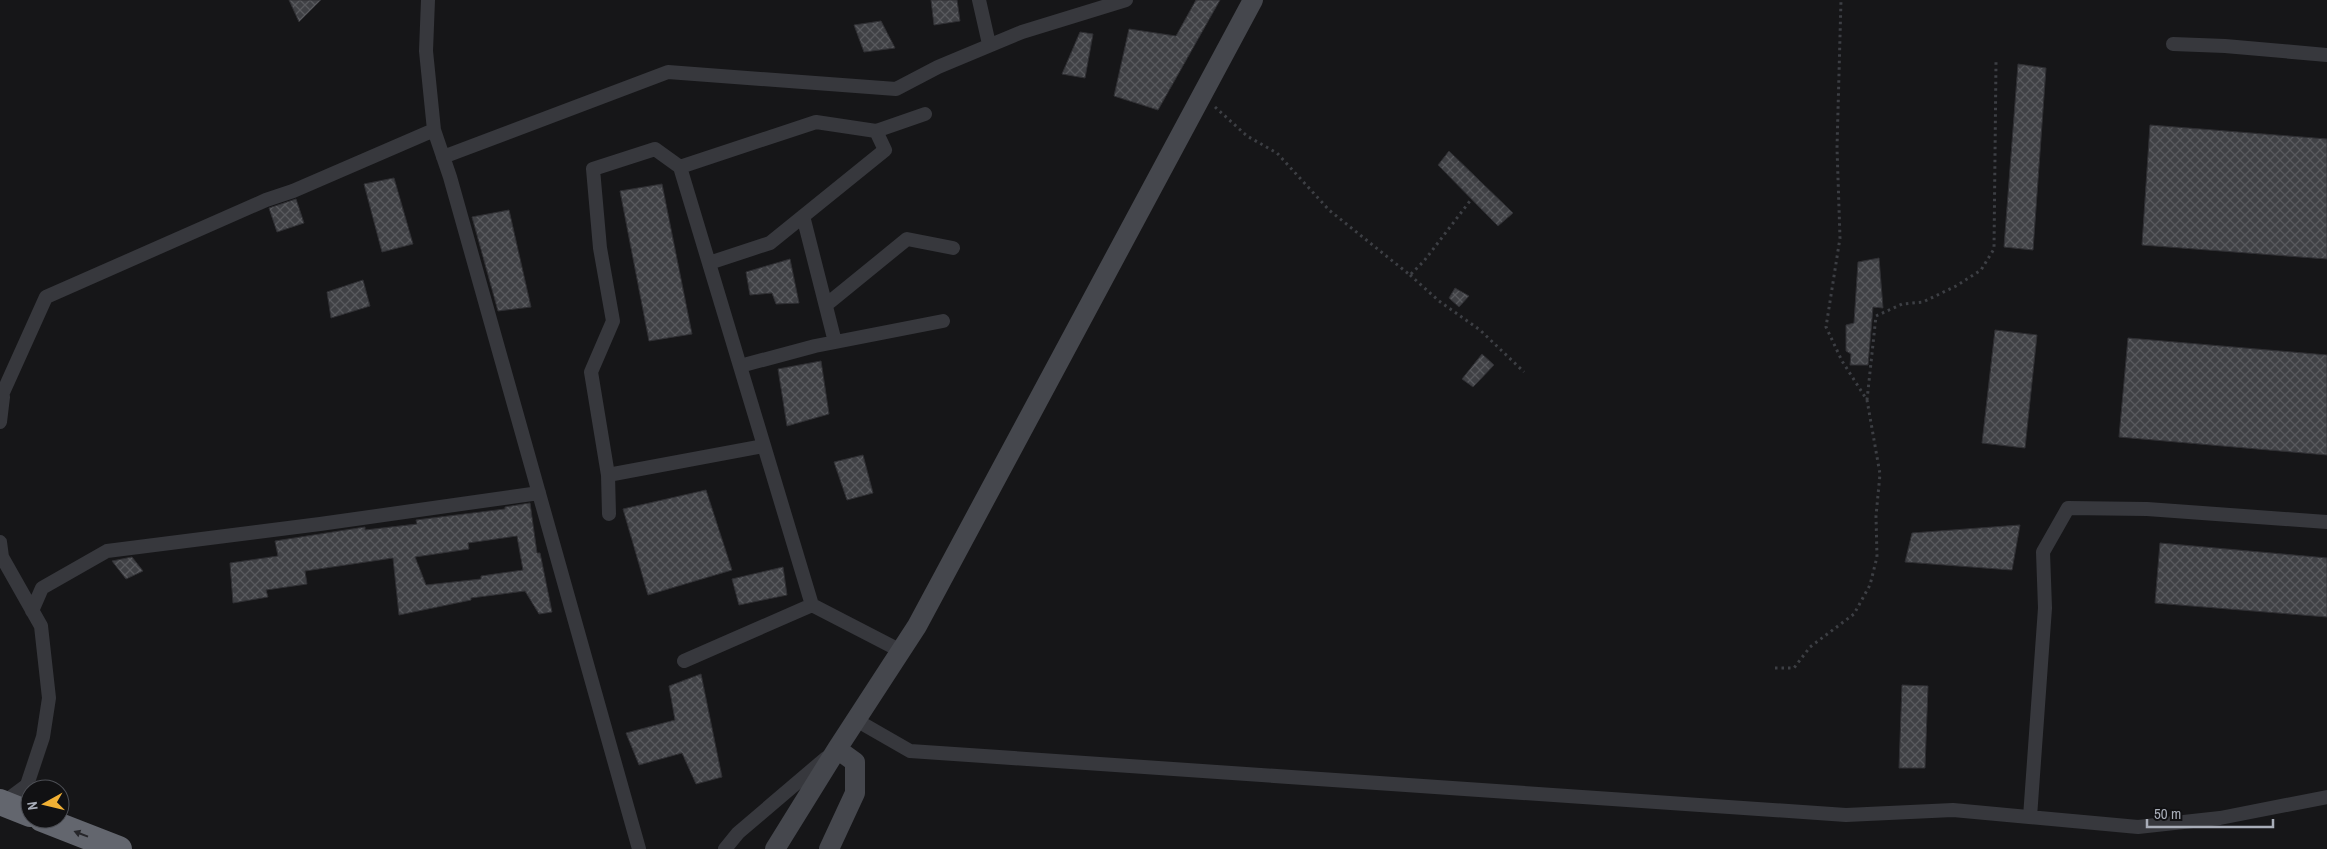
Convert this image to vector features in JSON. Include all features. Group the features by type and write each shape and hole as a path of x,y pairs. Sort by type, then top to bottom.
{"highway":[{"path":"1,803 20,810"},
{"path":"68,829 119,849"}],"main road":[{"path":"775,849 836,749 922,617 1252,0"},
{"path":"829,849 854,793 855,762 836,749"}],"street":[{"path":"428,0 426,51 434,130 639,849"},
{"path":"979,0 989,44"},
{"path":"443,157 668,72 896,89 989,44 1126,0"},
{"path":"2173,44 2225,46 2327,55"},
{"path":"680,167 816,122 876,131 925,114"},
{"path":"0,422 1,398 46,296 266,200 293,191 434,130"},
{"path":"709,263 770,243 885,150 876,131"},
{"path":"610,514 608,475 591,372 613,321 600,248 593,168 655,149 680,167 812,605 901,651"},
{"path":"804,216 835,342"},
{"path":"826,304 907,239 953,248"},
{"path":"740,366 835,342 944,321"},
{"path":"608,475 764,446"},
{"path":"32,611 42,588 107,551 320,524 539,493"},
{"path":"2030,818 2045,608 2043,552 2068,508 2147,510 2327,522"},
{"path":"0,542 2,557 41,626 49,698 43,737 27,785 1,803"},
{"path":"684,661 812,605"},
{"path":"856,720 910,751 1846,815 1953,810 2138,827 2220,818 2327,797"},
{"path":"725,849 738,833 836,749"}],"path":[{"path":"1841,0 1837,148 1840,238 1826,327 1842,361 1867,400"},
{"path":"1775,668 1794,668 1810,647 1854,614 1870,585 1877,557 1876,516 1880,474 1867,400 1876,316 1902,304 1923,302 1956,286 1981,270 1994,248 1996,62"},
{"path":"1201,96 1247,136 1277,153 1328,210 1410,275 1439,301 1480,330 1524,372"},
{"path":"1410,275 1424,261 1470,201"}],"building":[{"path":"289,0 321,0 299,22"},
{"path":"931,0 957,0 960,21 934,25"},
{"path":"1196,0 1220,0 1158,110 1114,96 1129,29 1176,36"},
{"path":"881,21 895,48 864,52 854,25"},
{"path":"1080,32 1093,34 1085,78 1062,74"},
{"path":"2018,64 2046,68 2033,250 2004,247"},
{"path":"2150,125 2327,139 2327,259 2142,245"},
{"path":"1449,151 1513,213 1498,226 1438,165"},
{"path":"394,178 413,244 382,252 364,184"},
{"path":"662,184 692,334 649,341 620,191"},
{"path":"296,199 304,223 277,232 269,208"},
{"path":"509,210 531,307 498,311 472,217"},
{"path":"1879,258 1883,308 1873,307 1868,365 1850,365 1851,354 1846,351 1846,325 1854,323 1858,262"},
{"path":"790,259 799,303 776,304 772,293 750,295 746,272"},
{"path":"363,280 370,306 331,318 327,292"},
{"path":"1455,288 1469,296 1459,307 1449,298"},
{"path":"1995,330 2037,335 2025,448 1982,443"},
{"path":"2128,338 2327,355 2327,455 2119,437"},
{"path":"1482,354 1494,365 1473,387 1462,379"},
{"path":"821,361 829,414 787,426 778,369"},
{"path":"863,455 873,493 847,500 834,462"},
{"path":"706,490 732,570 648,595 623,509"},
{"path":"530,503 537,553 540,553 552,612 539,614 525,591 471,598 471,600 399,615 393,558 305,571 307,584 266,590 268,597 233,603 230,563 278,556 275,541 365,527 365,530 417,524 416,520 505,509 505,507","holes":["517,536 523,570 481,576 481,579 426,585 415,557 469,549 468,543"]},
{"path":"2020,525 2012,570 1905,562 1912,533"},
{"path":"2160,543 2327,558 2327,617 2155,603"},
{"path":"132,557 143,571 126,579 112,561"},
{"path":"783,567 787,595 739,605 732,579"},
{"path":"701,674 722,777 696,784 682,753 639,765 626,733 675,720 669,686"},
{"path":"1902,685 1928,686 1925,768 1899,768"}]}
